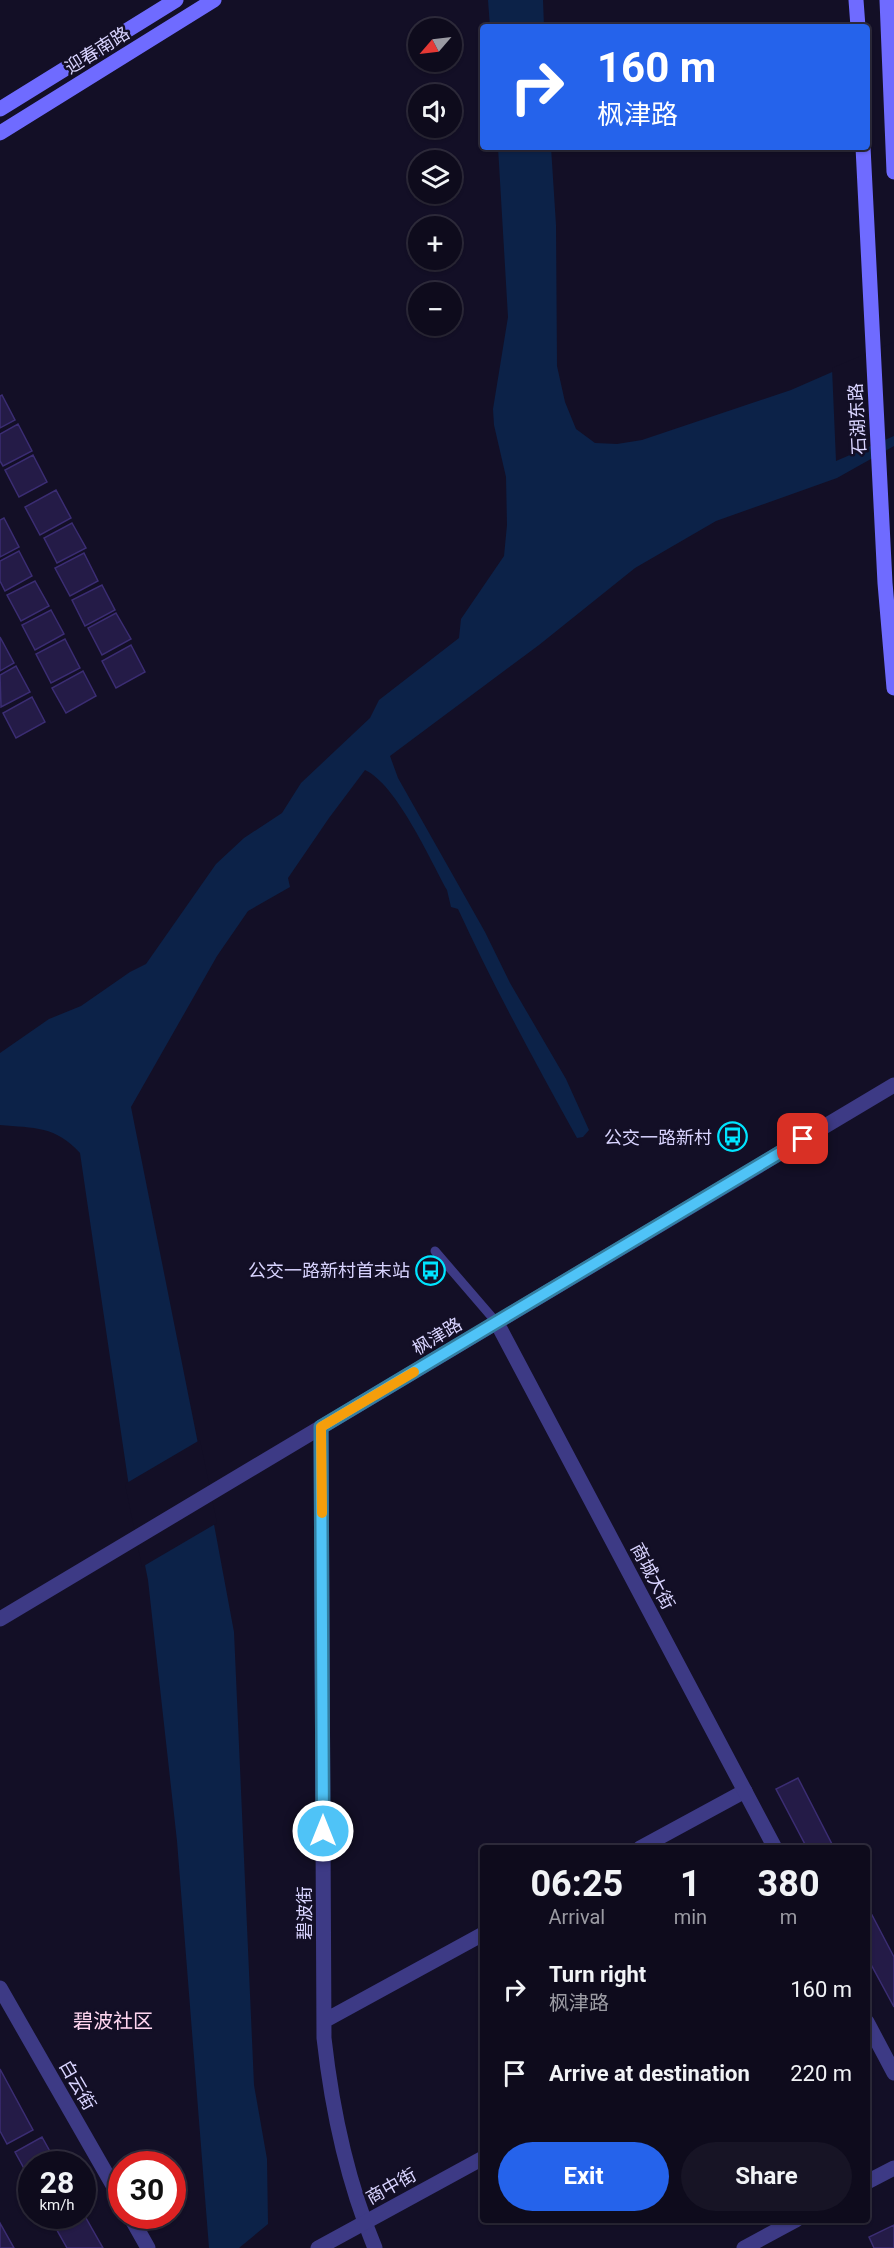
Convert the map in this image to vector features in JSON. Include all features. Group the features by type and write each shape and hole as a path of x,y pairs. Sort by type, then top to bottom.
{"main road":[{"name":"迎春南路","path":"0,109 176,0"},
{"name":"迎春南路","path":"0,133 214,0"},
{"path":"856,0 858,24"},
{"path":"887,0 894,172"},
{"name":"石湖东路","path":"864,150 885,583 894,688"}],"street":[{"name":"枫津路","path":"0,1619 894,1085"},
{"name":"商城大街","path":"497,1323 773,1845"},
{"name":"碧波街","path":"321,1427 324,2021 328,2081 351,2186 375,2248"},
{"path":"645,1845 744,1791"},
{"path":"324,2021 480,1936"},
{"name":"白云街","path":"0,1988 108,2177"},
{"path":"870,2028 894,2073"},
{"name":"商中街","path":"318,2248 480,2160"},
{"path":"870,2180 894,2168"},
{"path":"744,2248 790,2223"},
{"path":"137,2229 148,2248"}],"lane":[{"path":"435,1251 497,1323"}],"water":[{"path":"488,0 543,0 544,24 490,24"},
{"path":"498,150 551,150 556,225 557,366 565,402 576,429 595,443 617,444 642,440 791,390 894,345 894,446 837,478 716,521 635,568 539,645 390,756 398,778 485,932 510,983 566,1079 589,1130 583,1137 577,1138 561,1110 500,996 458,909 451,907 447,890 422,842 388,790 377,778 365,770 288,878 290,887 248,911 217,956 131,1107 234,1632 254,2085 267,2159 268,2224 239,2248 209,2248 177,1841 148,1580 128,1480 80,1153 71,1144 53,1133 34,1128 0,1125 0,1053 49,1019 81,1006 130,972 146,964 216,864 244,838 282,813 301,783 370,718 379,700 459,638 461,619 504,556 507,525 506,477 494,425 493,409 508,317"}],"pier":[{"path":"894,342 894,436 836,461 832,368"},
{"path":"200,1440 217,1523 142,1567 125,1484"}],"building":[{"path":"2,395 15,420 0,428 0,396"},
{"path":"18,424 32,451 3,466 0,461 0,434"},
{"path":"33,455 47,482 19,497 5,470"},
{"path":"56,490 71,518 40,535 25,507"},
{"path":"4,518 19,547 0,557 0,520"},
{"path":"72,523 86,548 57,563 44,538"},
{"path":"19,551 32,576 5,591 0,581 0,561"},
{"path":"84,553 98,581 70,596 55,568"},
{"path":"35,581 49,606 21,621 7,595"},
{"path":"102,585 115,610 85,626 72,600"},
{"path":"51,610 64,634 35,650 22,625"},
{"path":"116,613 131,639 102,655 88,628"},
{"path":"0,637 14,663 0,671"},
{"path":"65,639 80,668 51,683 36,654"},
{"path":"131,645 145,672 116,688 102,661"},
{"path":"16,666 30,692 1,707 0,675"},
{"path":"83,671 96,696 66,713 52,688"},
{"path":"32,697 45,722 16,738 3,713"},
{"path":"798,1778 832,1845 805,1845 776,1789"},
{"path":"872,1915 894,1957 894,2007 870,1963 870,1916"},
{"path":"0,2069 33,2130 7,2144 0,2131"},
{"path":"42,2137 50,2151 18,2151 18,2157 15,2152"},
{"path":"0,2223 14,2248 0,2248"},
{"path":"894,2225 894,2248 874,2248 869,2237"},
{"path":"894,2225 894,2248 874,2248 869,2237"},
{"path":"56,2229 92,2229 103,2248 67,2248"}],"slow traffic":[{"path":"322,1513 321,1427 414,1372"}],"place":[{"name":"公交一路新村","path":"733,1137"},
{"name":"公交一路新村首末站","path":"431,1270"}],"district":[{"name":"碧波社区","path":"113,2021"}],"route":[{"path":"323,1831 321,1427 803,1139"}]}
